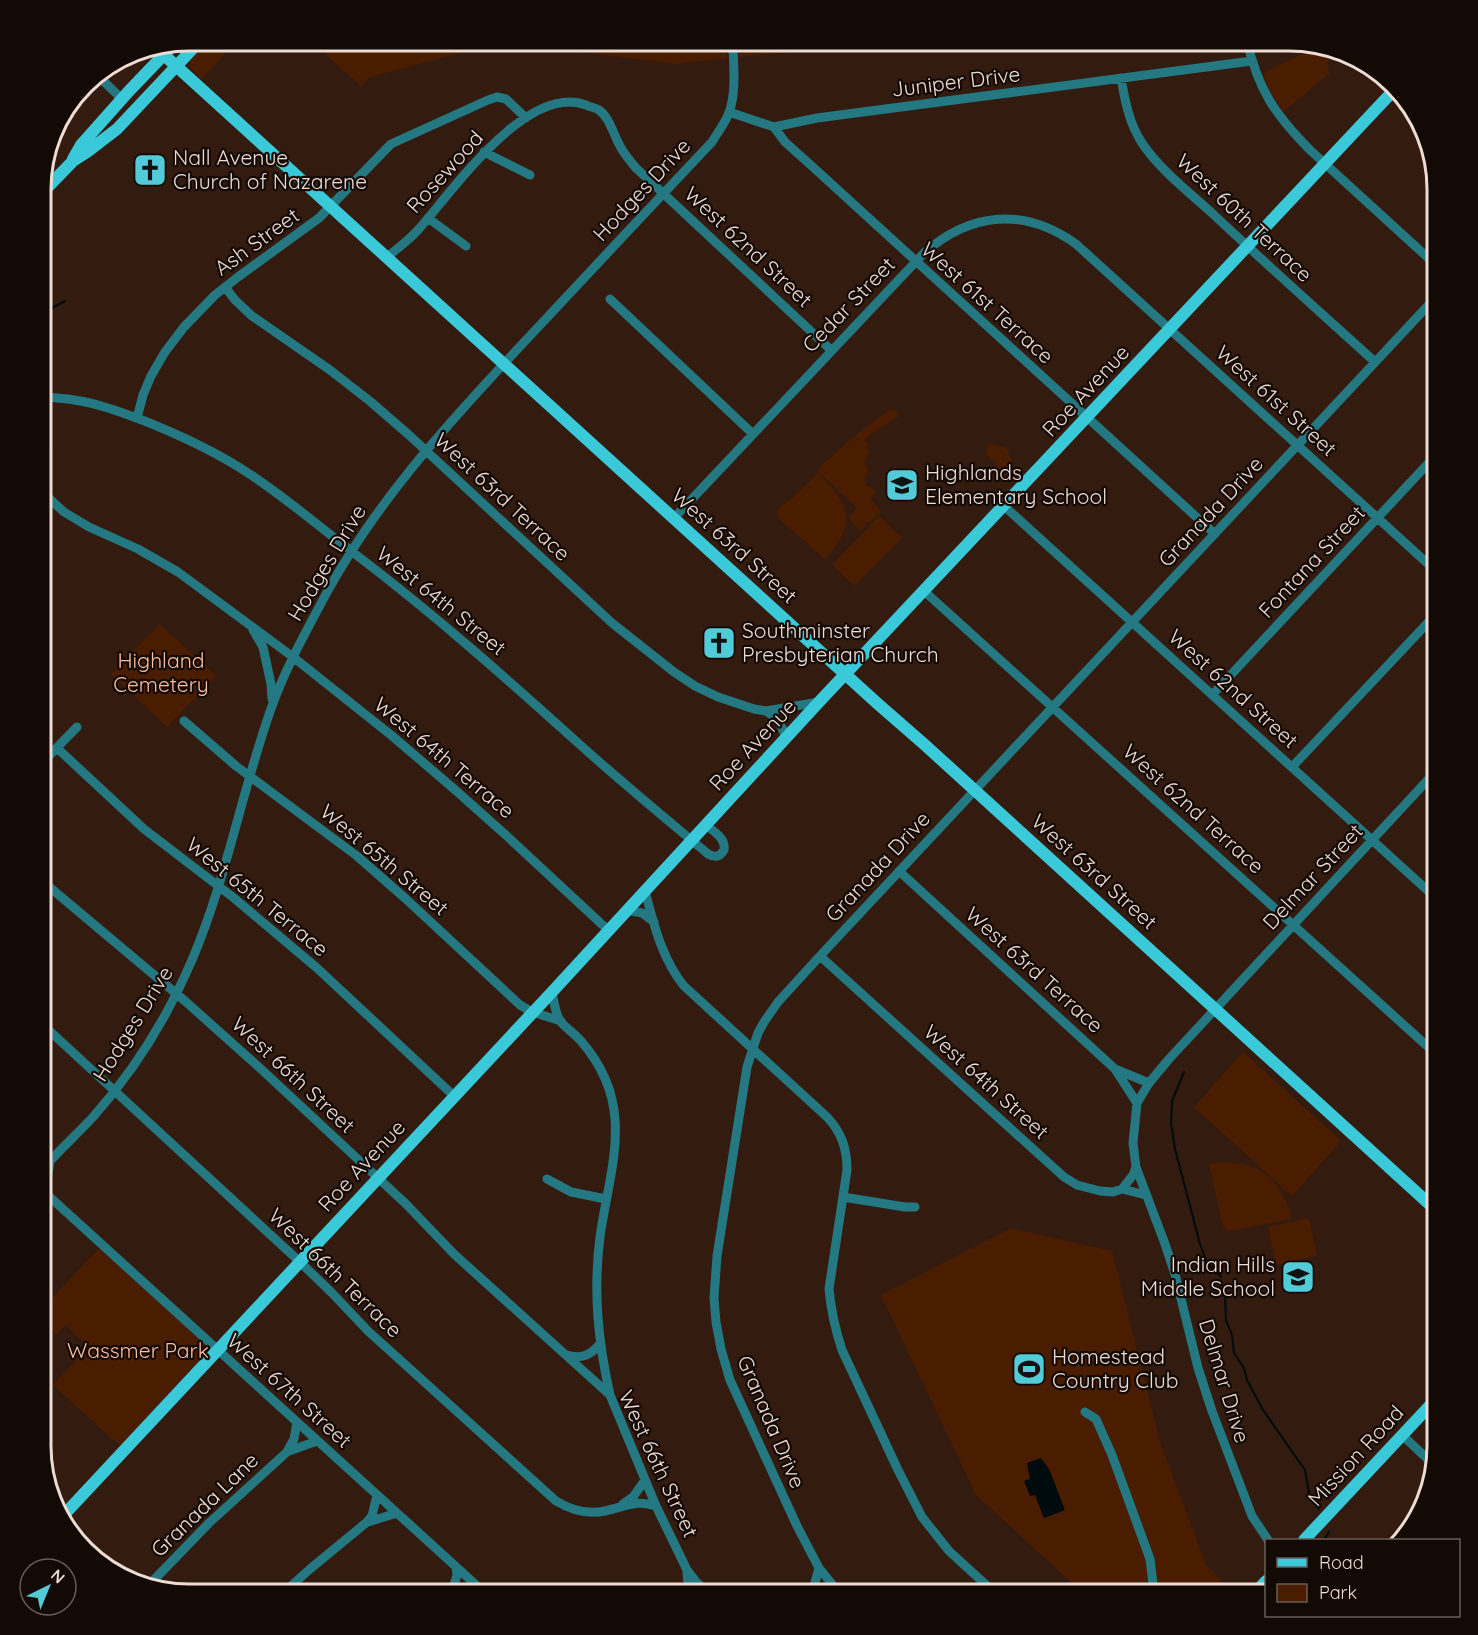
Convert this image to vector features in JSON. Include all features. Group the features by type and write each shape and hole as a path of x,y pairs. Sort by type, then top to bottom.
{"main road":[{"path":"73,160 117,129 189,51"},
{"path":"51,183 73,160 81,145 164,55"},
{"name":"West 63rd Street","path":"164,55 1427,1201"},
{"name":"Roe Avenue","path":"67,1511 819,702 1390,94"},
{"name":"Mission Road","path":"1305,1539 1427,1409"}],"street":[{"name":"Hodges Drive","path":"51,1156 92,1118 114,1090 141,1054 176,993 203,933 219,886 272,705 293,657 351,551 397,485 426,450 504,363 711,142 729,112 733,90 733,51"},
{"path":"1250,51 1263,90 1276,112 1293,132 1427,257"},
{"name":"Juniper Drive","path":"774,127 817,118 1252,61"},
{"name":"West 60th Terrace","path":"1121,78 1128,112 1136,133 1146,149 1247,246 1375,362"},
{"path":"103,81 122,99"},
{"name":"Ash Street","path":"137,418 143,395 152,376 165,352 184,327 225,287 319,218 391,144 488,99 497,97 506,99 526,118"},
{"name":"Rosewood","path":"387,257 408,240 484,152 526,118 545,106 566,102"},
{"name":"West 62nd Street","path":"566,102 581,103 599,110 608,120 620,146 636,168 831,350"},
{"name":"West 61st Terrace","path":"729,112 774,127 785,141 915,262 1215,534"},
{"path":"484,152 530,175"},
{"path":"428,218 466,246"},
{"name":"Cedar Street","path":"674,518 915,262 946,235 966,226 997,219 1028,222 1050,229 1067,238 1089,256"},
{"name":"West 61st Street","path":"1089,256 1427,563"},
{"name":"West 63rd Terrace","path":"225,287 252,316 352,387 426,450 612,623 674,672 718,697 766,711 819,702"},
{"path":"610,299 753,434"},
{"name":"Granada Drive","path":"832,1584 819,1568 797,1526 730,1380 716,1322 714,1298 717,1256 747,1067 764,1022 778,1002 820,956 1427,307"},
{"name":"West 64th Street","path":"51,397 91,402 173,432 241,468 279,494 433,615 498,670 610,772 692,841"},
{"name":"Fontana Street","path":"1212,695 1427,465"},
{"name":"West 64th Terrace","path":"51,500 64,512 89,527 138,549 178,572 293,657 453,788 608,930"},
{"name":"West 62nd Street","path":"1004,506 1427,890"},
{"name":"West 62nd Terrace","path":"924,591 1427,1046"},
{"name":"West 64th Terrace","path":"248,623 263,647 271,684 272,705"},
{"path":"1292,768 1427,624"},
{"path":"766,711 776,717 786,738"},
{"name":"West 65th Street","path":"183,721 250,777 357,856 520,1005 532,1012 561,1021"},
{"path":"51,754 77,727"},
{"name":"West 65th Terrace","path":"57,748 144,829 268,925 454,1096"},
{"name":"Delmar Street","path":"1215,1008 1427,781"},
{"path":"692,841 713,857 722,853 725,847 723,841 706,825"},
{"name":"West 63rd Terrace","path":"899,871 1115,1069 1137,1103"},
{"name":"West 66th Street","path":"51,888 176,993 261,1069 406,1204 454,1254 610,1395 656,1506 687,1570 698,1584"},
{"path":"645,891 665,956 679,980 827,1117 839,1132 847,1158 829,1289 832,1320 842,1350 922,1517 949,1551 985,1584"},
{"path":"627,910 642,913 654,922"},
{"name":"West 64th Street","path":"820,956 1064,1177 1077,1185 1100,1191 1113,1192 1122,1189 1146,1195"},
{"name":"West 65th Street","path":"552,992 554,1005 561,1021 595,1059 607,1082 615,1118 615,1139 596,1293 600,1344 610,1395"},
{"name":"Delmar Drive","path":"1215,1008 1149,1083 1137,1103 1133,1143 1136,1167 1172,1264 1198,1368 1209,1402 1252,1516 1267,1539"},
{"name":"West 66th Terrace","path":"51,1032 300,1262 368,1331 556,1502 565,1507 591,1513 635,1503 648,1503 656,1506"},
{"path":"1115,1069 1149,1083"},
{"path":"1122,1189 1136,1167"},
{"path":"547,1179 571,1192 606,1199"},
{"path":"843,1197 915,1207"},
{"name":"West 67th Street","path":"51,1198 475,1584"},
{"path":"566,1355 586,1356 600,1344"},
{"path":"1085,1412 1096,1419 1112,1455 1150,1559 1153,1584"},
{"name":"Granada Lane","path":"154,1579 208,1523 287,1452 294,1439 297,1422"},
{"path":"1402,1435 1426,1458"},
{"name":"Granada Lane","path":"287,1452 317,1441"},
{"name":"West 66th Terrace","path":"621,1505 633,1497 645,1480"},
{"path":"293,1584 367,1522 372,1516 377,1495"},
{"path":"367,1522 397,1513"},
{"path":"454,1584 457,1575 456,1567"},
{"path":"815,1584 819,1568"},
{"path":"687,1570 688,1584"}],"green space":[{"path":"198,51 228,51 201,79 190,67 190,59"},
{"path":"322,51 468,51 370,77 361,86"},
{"path":"573,51 726,51 727,58 676,64"},
{"path":"738,51 801,51 739,57"},
{"path":"1305,52 1329,57 1327,64 1330,73 1283,112 1268,87 1263,73"},
{"path":"889,410 895,410 899,416 865,440 869,445 866,448 870,454 864,462 870,473 865,476 865,485 875,490 874,496 870,498 880,513 866,523 864,528 859,529 848,518 857,508 816,470 858,433"},
{"path":"988,444 1005,447 1009,451 1012,460 1006,472 994,474 996,461 989,460 990,457 986,456"},
{"path":"818,473 837,495 846,514 846,524 842,535 825,559 778,518 777,513 781,506"},
{"path":"879,516 901,539 854,586 832,565"},
{"name":"Highland Cemetery","path":"160,624 216,676 167,727 111,674"},
{"path":"1243,1052 1341,1141 1292,1196 1194,1107"},
{"path":"1224,1162 1250,1166 1269,1177 1283,1195 1292,1219 1229,1231 1223,1227 1209,1164"},
{"path":"1309,1218 1317,1256 1276,1265 1268,1227"},
{"name":"Homestead Country Club","path":"1011,1228 1112,1251 1160,1442 1206,1565 1225,1584 1073,1584 976,1495 881,1295"},
{"name":"Wassmer Park","path":"100,1247 206,1344 206,1353 120,1446 53,1385 88,1347 66,1325 56,1334 51,1329 51,1299"}],"shaded area":[{"path":"1041,1458 1049,1469 1065,1510 1044,1518 1035,1495 1030,1496 1024,1481 1030,1479 1027,1463"}],"waterway":[{"path":"51,309 65,301"},
{"path":"1184,1072 1172,1101 1171,1123 1175,1149 1200,1244 1207,1263 1221,1277"},
{"path":"1225,1296 1226,1320 1232,1335 1234,1353 1244,1368 1247,1380 1263,1410 1305,1470 1309,1493 1319,1509"},
{"path":"1325,1539 1329,1532"}],"place":[{"name":"Nall Avenue Church of Nazarene","path":"150,170"},
{"name":"Highlands Elementary School","path":"902,485"},
{"name":"Southminster Presbyterian Church","path":"719,643"},
{"name":"Indian Hills Middle School","path":"1298,1277"},
{"name":"Homestead Country Club","path":"1029,1369"}]}
